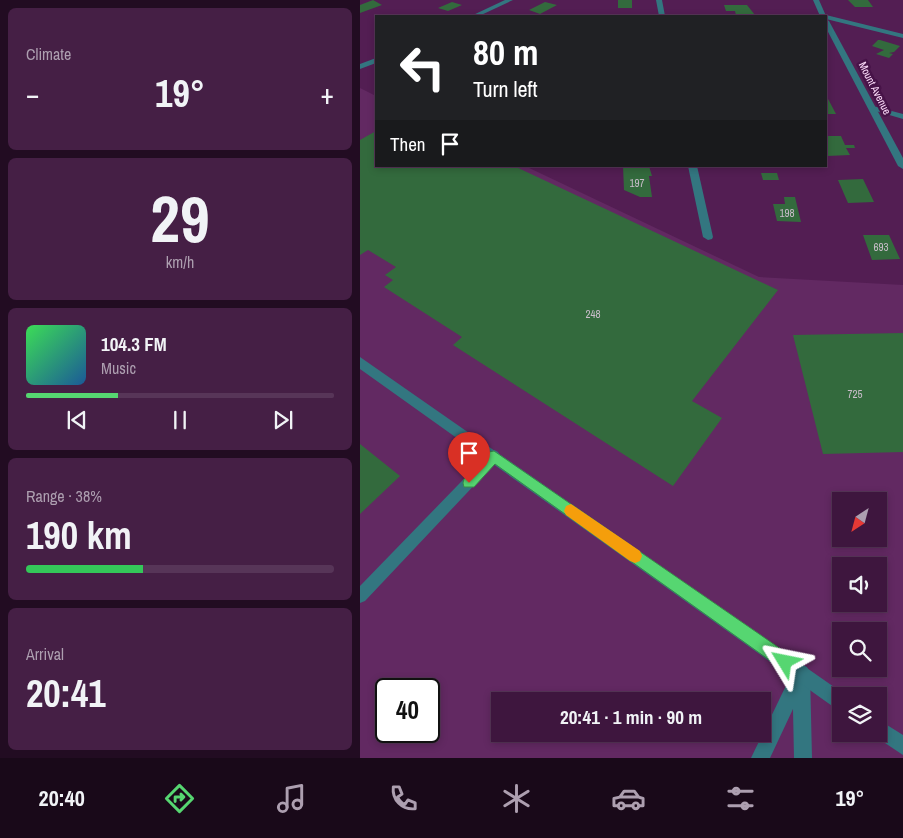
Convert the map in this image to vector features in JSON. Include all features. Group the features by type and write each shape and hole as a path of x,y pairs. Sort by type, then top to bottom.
{"street":[{"path":"476,15 510,0"},
{"path":"659,0 660,15"},
{"path":"816,0 824,15"},
{"path":"827,17 903,36"},
{"name":"Mount Avenue","path":"827,23 903,166"},
{"path":"360,67 375,60"},
{"path":"872,108 903,117"},
{"path":"692,167 708,237"},
{"path":"360,362 832,695"},
{"path":"760,758 801,673"},
{"path":"801,673 803,758"},
{"path":"887,735 903,746"}],"lane":[{"path":"360,596 494,456"}],"shaded area":[{"path":"360,88 375,96 375,167 527,167 759,277 903,285 903,758 360,758"}],"building":[{"path":"373,0 382,5 360,13 360,5"},
{"path":"618,0 632,0 632,8 618,8"},
{"path":"848,0 868,0 873,7 855,7"},
{"path":"452,2 462,5 448,11 438,8"},
{"path":"545,2 557,5 540,14 529,10"},
{"path":"724,5 747,5 755,15 736,15 735,11 726,11"},
{"path":"878,40 900,46 894,52 889,53 893,54 889,58 876,54 884,50 872,46"},
{"path":"827,97 836,114 827,114"},
{"path":"375,132 375,167 516,167 778,290 692,401 722,418 673,486 453,345 462,337 384,287 393,280 385,275 396,267 368,250 360,255 360,140"},
{"path":"827,136 841,136 845,145 854,145 855,148 846,148 850,155 827,156"},
{"path":"623,167 649,167 652,176 649,176 652,197 640,197 624,190"},
{"path":"761,173 777,173 779,180 763,180"},
{"path":"863,179 874,202 848,203 838,180"},
{"path":"784,197 795,197 801,222 777,221 773,204 785,204"},
{"path":"863,235 889,235 900,259 872,260"},
{"path":"903,333 903,452 823,454 793,335"},
{"path":"360,444 400,476 360,514"}],"slow traffic":[{"path":"571,511 635,556"}],"route":[{"path":"469,483 494,456 785,662"}]}
